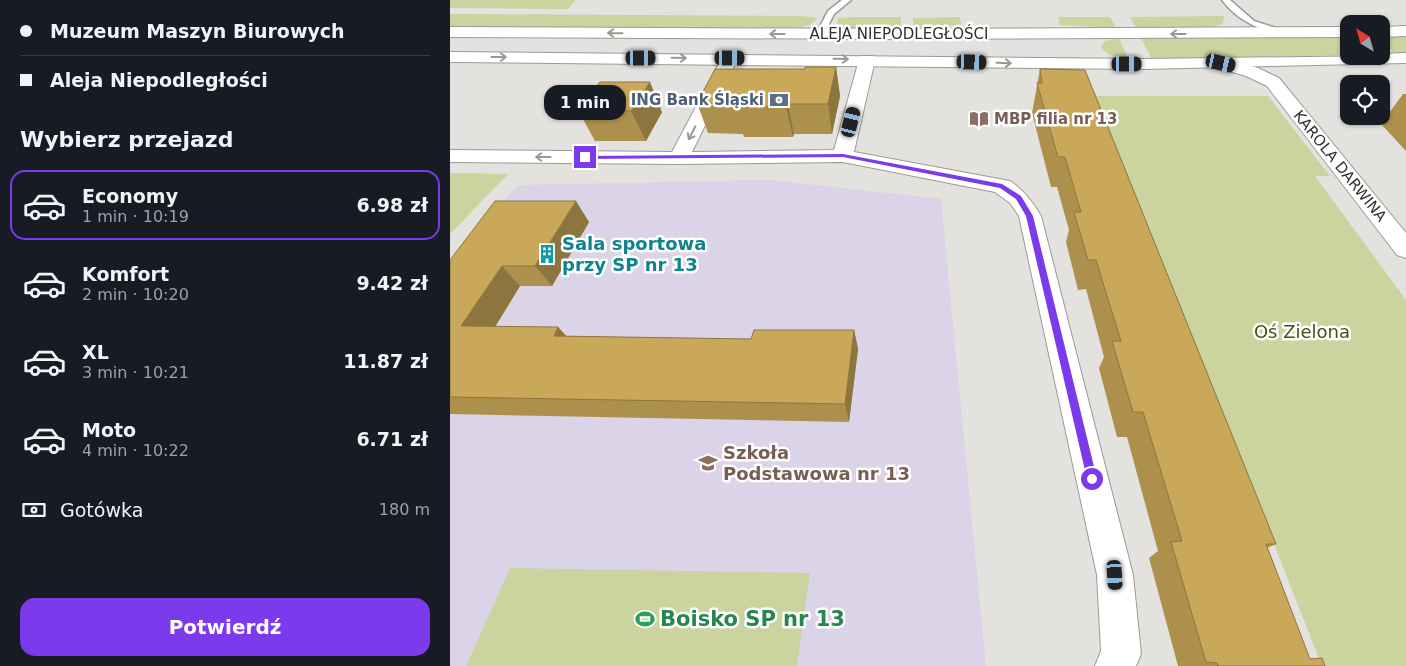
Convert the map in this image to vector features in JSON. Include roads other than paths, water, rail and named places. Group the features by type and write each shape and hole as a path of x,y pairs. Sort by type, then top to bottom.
{"street":[{"path":"1390,32 1406,31"},
{"name":"ALEJA NIEPODLEGŁOŚCI","path":"450,32 660,34 1340,33"},
{"path":"641,58 634,52 635,46 642,40 660,34"},
{"path":"956,61 978,54 981,48 981,42 957,34"},
{"path":"1106,34 1096,38 1089,46 1092,53 1100,59 1119,64"},
{"name":"ALEJA NIEPODLEGŁOŚCI","path":"450,57 730,58 1119,64 1340,60"},
{"path":"679,158 730,58"},
{"name":"ALEJA NIEPODLEGŁOŚCI","path":"1390,58 1406,58"},
{"name":"ALEJA NIEPODLEGŁOŚCI","path":"843,156 867,60"},
{"path":"1273,82 1276,71 1288,62"},
{"name":"KAROLA DARWINA","path":"1221,63 1252,72 1273,82 1406,249"},
{"path":"450,156 679,158 843,156 1002,186 1018,198 1030,216 1115,575 1121,654 1115,666"}],"lane":[{"path":"820,34 831,13 847,0"},
{"path":"1226,0 1240,17 1260,26 1289,33"},
{"path":"1208,34 1230,26 1240,17"}],"place":[{"name":"ING Bank Śląski","path":"779,100"},
{"name":"MBP filia nr 13","path":"979,119"},
{"name":"Sala sportowa przy SP nr 13","path":"547,254"},
{"name":"Szkoła Podstawowa nr 13","path":"708,463"},
{"name":"Boisko SP nr 13","path":"645,619"}],"park label":[{"name":"Oś Zielona","path":"1302,332"}]}
